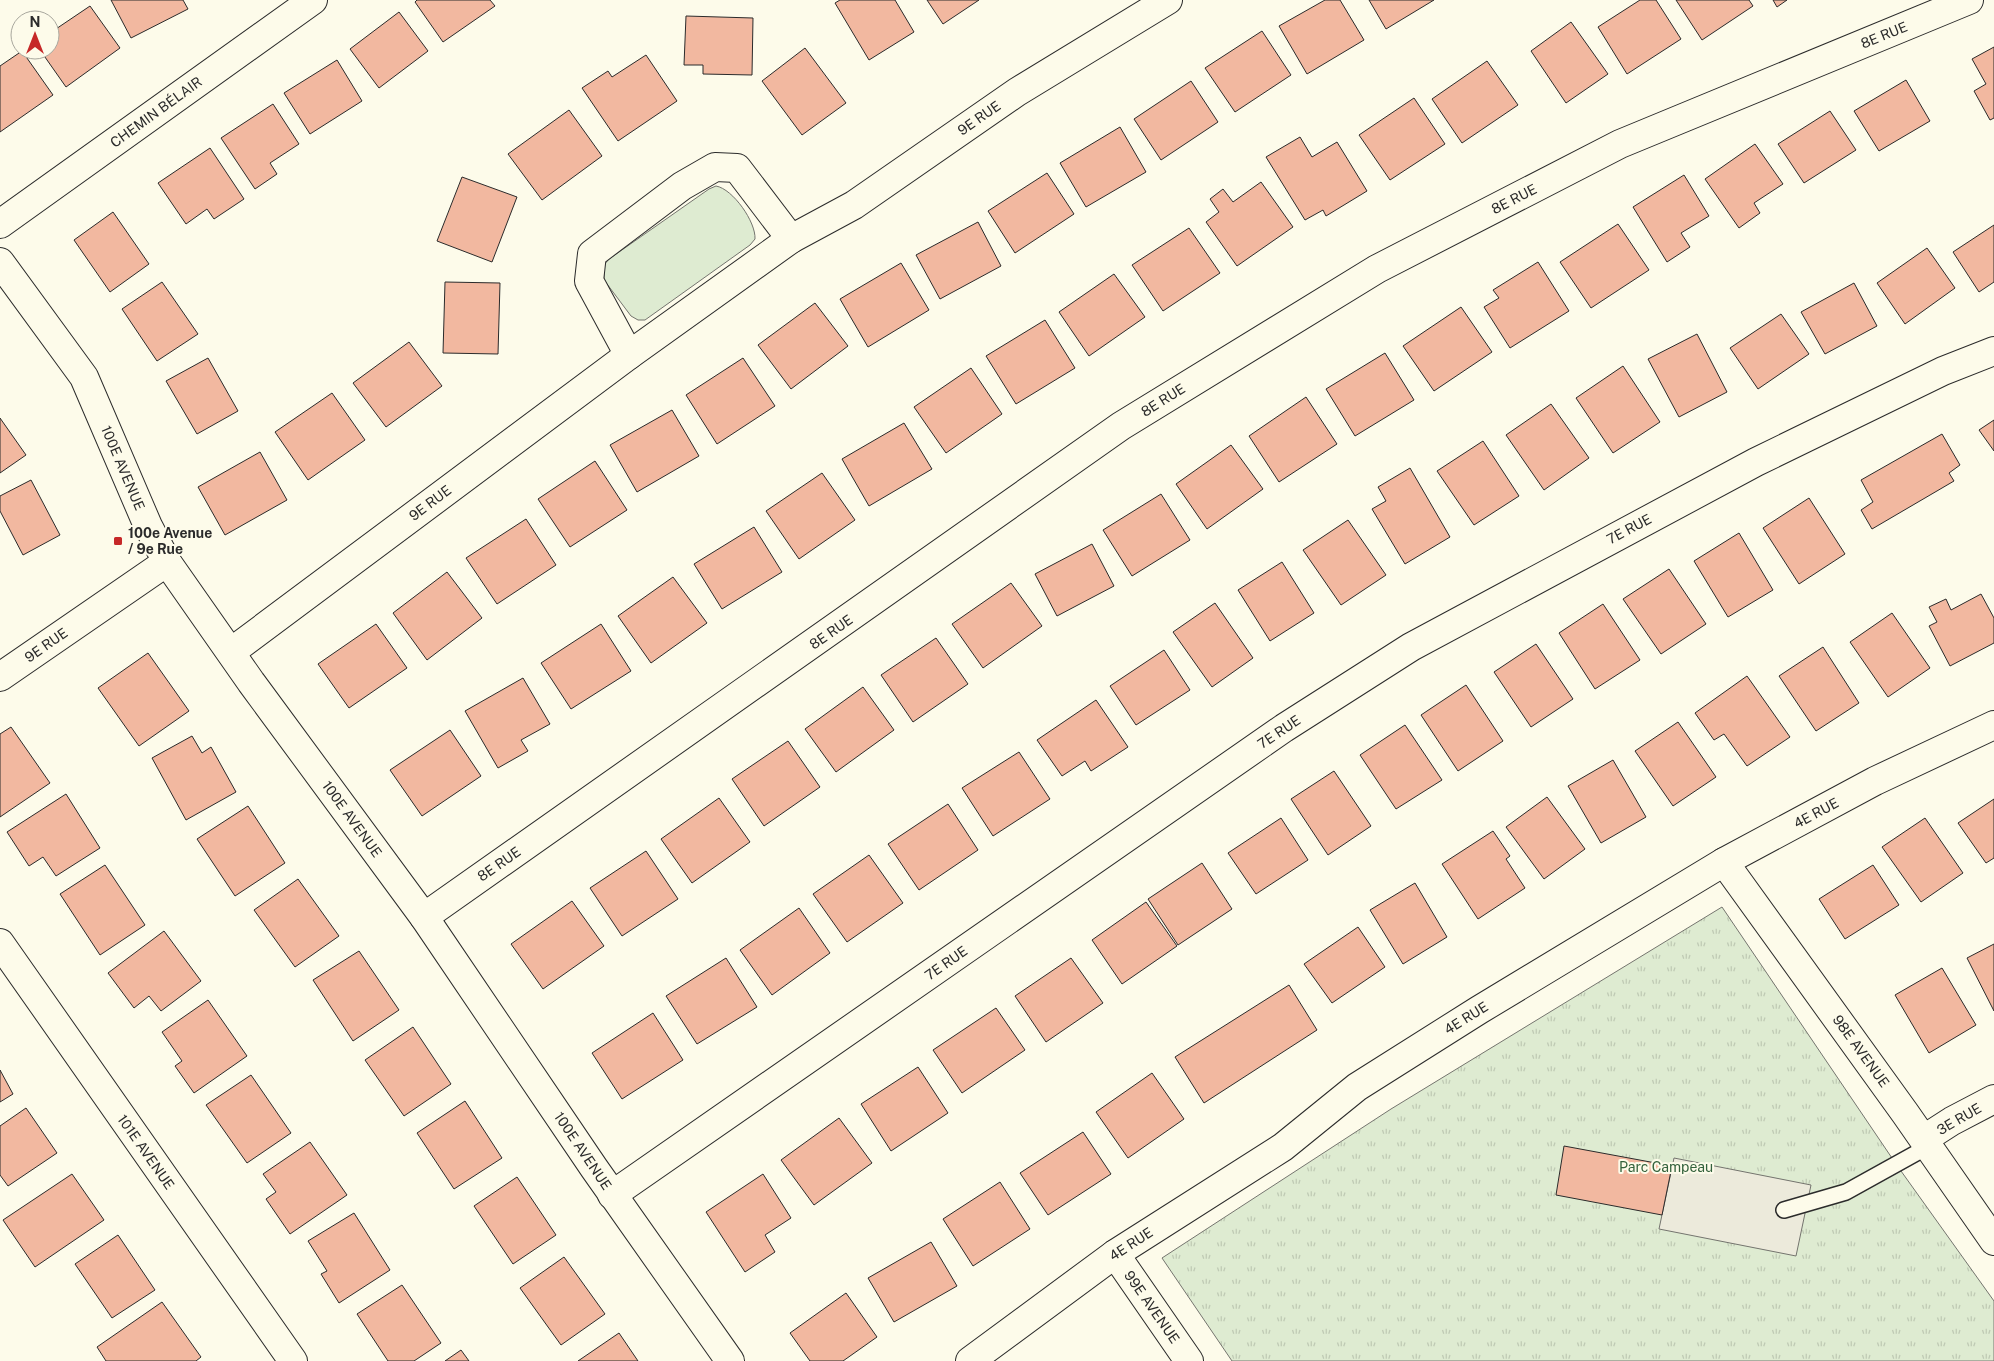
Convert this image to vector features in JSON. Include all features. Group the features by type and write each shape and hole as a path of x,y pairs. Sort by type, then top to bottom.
{"street":[{"name":"CHEMIN BÉLAIR","path":"0,224 313,0"},
{"name":"9E RUE","path":"231,652 629,355 791,239 854,205 1017,92 1168,0"},
{"name":"8E RUE","path":"424,917 1121,426 1377,269 1620,144 1969,0"},
{"path":"629,355 589,281 592,254 682,186 715,167 737,168 791,239"},
{"name":"100E AVENUE","path":"0,262 84,377 148,526 167,562 424,917 612,1195 730,1361"},
{"name":"7E RUE","path":"612,1195 1284,728 1411,647 1756,462 1943,371 1994,351"},
{"name":"9E RUE","path":"0,677 167,562"},
{"name":"4E RUE","path":"970,1361 1115,1254 1283,1148 1357,1087 1478,1010 1724,862 1875,781 1994,725"},
{"name":"98E AVENUE","path":"1724,862 1926,1142 1994,1241"},
{"name":"101E AVENUE","path":"0,943 293,1361"},
{"name":"3E RUE","path":"1926,1142 1952,1121 1994,1099"},
{"name":"99E AVENUE","path":"1115,1254 1189,1361"}],"lane":[{"path":"1784,1210 1846,1192 1926,1142"}],"green space":[{"path":"716,186 723,188 742,207 752,224 755,239 750,245 645,320 638,320 631,316 604,280 604,265 609,259"},
{"name":"Parc Campeau","path":"1722,907 1896,1164 1994,1301 1994,1361 1232,1361 1162,1258 1391,1109"}],"shaded area":[{"path":"1674,1158 1811,1185 1796,1256 1659,1229"}],"building":[{"path":"111,0 183,0 188,9 131,38"},
{"path":"417,0 490,0 495,6 443,42 415,2"},
{"path":"840,0 895,0 914,32 869,60 835,3"},
{"path":"927,0 979,0 943,24"},
{"path":"1325,0 1340,0 1364,40 1307,74 1279,26"},
{"path":"1369,0 1434,0 1386,29"},
{"path":"1640,0 1656,0 1681,39 1627,74 1598,27"},
{"path":"1676,0 1749,0 1753,6 1702,40"},
{"path":"1773,0 1787,0 1777,7"},
{"path":"90,6 120,48 66,87 47,60 60,60 60,26"},
{"path":"399,12 428,51 379,88 350,49"},
{"path":"686,16 753,18 752,75 703,74 703,65 684,65"},
{"path":"1571,22 1608,74 1566,103 1531,51"},
{"path":"1262,31 1291,75 1235,112 1205,68"},
{"path":"1994,47 1994,118 1990,120 1974,91 1986,84 1972,59"},
{"path":"805,48 846,103 802,135 762,81"},
{"path":"646,55 677,101 618,141 582,88 608,71 612,77"},
{"path":"10,59 28,60 53,95 0,132 0,66"},
{"path":"337,60 362,101 310,134 284,93"},
{"path":"1487,61 1518,105 1462,143 1432,99"},
{"path":"1906,80 1930,121 1879,151 1854,111"},
{"path":"1191,81 1218,122 1161,160 1134,119"},
{"path":"1414,98 1445,144 1390,180 1359,135"},
{"path":"273,104 299,144 270,163 277,174 255,189 221,138"},
{"path":"569,110 602,156 542,200 508,154"},
{"path":"1830,111 1856,150 1804,183 1778,144"},
{"path":"1120,127 1146,172 1086,207 1060,163"},
{"path":"1300,137 1312,157 1337,142 1367,191 1326,216 1323,210 1305,220 1266,157"},
{"path":"1755,144 1783,184 1754,203 1760,213 1739,228 1705,179"},
{"path":"210,148 244,199 214,219 207,209 186,224 158,183"},
{"path":"1047,173 1074,214 1015,253 988,211"},
{"path":"1684,175 1709,216 1681,233 1690,247 1667,262 1633,207"},
{"path":"462,177 517,197 492,262 437,241"},
{"path":"1261,182 1293,227 1237,266 1206,222 1219,212 1210,199 1223,189 1233,202"},
{"path":"113,212 149,264 110,292 74,240"},
{"path":"978,222 1001,266 940,299 916,255"},
{"path":"1618,224 1649,270 1591,308 1560,262"},
{"path":"1994,225 1994,282 1979,292 1953,252"},
{"path":"1189,228 1220,273 1163,311 1132,265"},
{"path":"1927,248 1955,288 1905,324 1877,283"},
{"path":"1538,262 1569,311 1510,348 1484,307 1499,298 1493,290"},
{"path":"901,263 929,310 868,347 840,299"},
{"path":"1114,274 1145,317 1089,356 1059,312"},
{"path":"162,282 198,334 157,361 122,309"},
{"path":"445,282 500,283 498,354 443,353"},
{"path":"1854,283 1877,326 1825,354 1801,312"},
{"path":"815,303 848,346 791,389 758,345"},
{"path":"1461,307 1492,352 1434,391 1403,346"},
{"path":"1781,314 1809,354 1758,389 1730,348"},
{"path":"1045,320 1075,368 1016,404 986,356"},
{"path":"1697,334 1727,392 1679,417 1648,359"},
{"path":"409,342 442,386 386,427 353,383"},
{"path":"1385,353 1414,400 1355,436 1326,389"},
{"path":"208,358 238,411 197,434 166,381"},
{"path":"743,358 775,406 717,444 686,395"},
{"path":"1623,366 1660,422 1613,453 1576,398"},
{"path":"971,368 1002,414 946,453 914,407"},
{"path":"332,393 365,440 308,480 275,432"},
{"path":"1306,397 1337,444 1279,482 1249,436"},
{"path":"1551,404 1589,458 1544,490 1506,435"},
{"path":"672,410 699,456 637,492 610,445"},
{"path":"0,418 26,455 0,473"},
{"path":"1994,420 1994,451 1979,430"},
{"path":"904,423 932,469 869,506 842,459"},
{"path":"1942,434 1960,465 1949,473 1954,481 1872,529 1861,510 1873,502 1861,480"},
{"path":"1483,441 1519,496 1474,525 1437,471"},
{"path":"1231,445 1263,489 1207,529 1176,484"},
{"path":"260,452 287,500 225,535 198,487"},
{"path":"595,461 627,510 570,547 538,499"},
{"path":"1410,468 1450,537 1405,564 1372,509 1386,501 1378,487"},
{"path":"822,473 855,520 799,559 766,511"},
{"path":"31,480 60,535 23,555 0,511 0,496"},
{"path":"1161,494 1190,540 1132,576 1103,530"},
{"path":"1809,498 1845,554 1799,584 1763,528"},
{"path":"526,519 556,565 497,604 466,558"},
{"path":"1348,520 1386,575 1341,605 1303,550"},
{"path":"754,527 782,572 722,609 694,564"},
{"path":"1739,533 1773,590 1728,617 1694,561"},
{"path":"1092,544 1114,586 1057,616 1035,574"},
{"path":"1282,562 1314,613 1270,641 1238,590"},
{"path":"1669,569 1706,624 1661,654 1623,599"},
{"path":"447,572 482,618 427,660 393,613"},
{"path":"673,577 707,623 651,663 618,616"},
{"path":"1011,583 1042,626 983,668 952,624"},
{"path":"1981,594 1994,618 1994,643 1950,666 1929,626 1937,622 1929,607 1946,599 1951,610"},
{"path":"1215,603 1253,658 1212,687 1173,632"},
{"path":"1603,604 1640,660 1595,689 1559,633"},
{"path":"1892,613 1930,668 1888,697 1850,642"},
{"path":"376,624 407,668 349,708 318,664"},
{"path":"601,624 631,671 571,709 541,663"},
{"path":"936,638 968,684 913,722 881,675"},
{"path":"1536,644 1573,699 1531,727 1494,672"},
{"path":"1823,647 1859,703 1816,731 1779,676"},
{"path":"1164,650 1190,690 1136,725 1110,686"},
{"path":"148,653 189,711 139,746 98,688"},
{"path":"1747,676 1790,737 1747,766 1724,734 1714,740 1695,713"},
{"path":"523,678 550,724 521,740 528,751 498,768 465,711"},
{"path":"1466,685 1503,741 1458,771 1421,715"},
{"path":"863,687 894,730 836,772 805,729"},
{"path":"1096,700 1128,747 1091,771 1085,761 1062,776 1037,740"},
{"path":"1678,722 1716,777 1673,806 1635,751"},
{"path":"1405,725 1442,780 1396,809 1360,755"},
{"path":"11,727 50,783 0,817 0,734"},
{"path":"450,730 481,776 422,816 390,770"},
{"path":"192,736 202,753 211,747 236,792 186,820 152,758"},
{"path":"788,741 820,787 764,826 732,779"},
{"path":"1019,752 1050,799 993,836 962,788"},
{"path":"1613,760 1646,817 1601,843 1568,786"},
{"path":"1334,771 1371,826 1328,855 1291,799"},
{"path":"66,794 100,848 56,876 43,857 29,866 7,832"},
{"path":"1547,797 1585,849 1544,879 1506,827"},
{"path":"719,798 750,842 692,883 661,839"},
{"path":"1994,799 1994,858 1986,863 1958,823"},
{"path":"948,804 978,850 919,890 888,844"},
{"path":"248,806 285,863 235,896 197,839"},
{"path":"1281,818 1308,860 1256,894 1228,853"},
{"path":"1925,818 1963,873 1921,902 1882,847"},
{"path":"1493,831 1510,856 1506,859 1525,888 1478,919 1442,864"},
{"path":"646,851 678,899 622,936 590,888"},
{"path":"869,855 903,903 847,942 813,894"},
{"path":"1202,863 1232,909 1178,945 1148,899"},
{"path":"105,865 145,925 100,955 60,894"},
{"path":"1873,865 1899,905 1845,939 1819,899"},
{"path":"298,879 339,936 295,967 254,910"},
{"path":"1415,883 1447,937 1403,964 1370,910"},
{"path":"572,901 604,946 543,989 511,944"},
{"path":"1146,902 1177,946 1122,984 1092,940"},
{"path":"799,908 830,953 772,995 740,950"},
{"path":"1358,927 1385,967 1332,1003 1304,964"},
{"path":"164,931 201,981 161,1011 149,996 134,1008 108,973"},
{"path":"1994,944 1994,1011 1967,958"},
{"path":"359,951 399,1010 353,1041 313,980"},
{"path":"726,958 757,1007 697,1044 666,996"},
{"path":"1071,958 1103,1003 1046,1042 1015,996"},
{"path":"1942,968 1976,1025 1929,1053 1895,995"},
{"path":"1289,985 1317,1030 1204,1103 1175,1057"},
{"path":"208,1000 247,1056 194,1093 175,1066 182,1061 162,1032"},
{"path":"996,1008 1025,1050 962,1093 933,1050"},
{"path":"653,1013 683,1060 622,1099 592,1053"},
{"path":"413,1027 451,1084 404,1116 365,1060"},
{"path":"918,1067 948,1113 891,1151 861,1104"},
{"path":"0,1070 13,1094 0,1102"},
{"path":"1152,1073 1184,1119 1128,1158 1096,1112"},
{"path":"251,1075 291,1133 247,1163 206,1105"},
{"path":"465,1101 502,1158 454,1189 417,1133"},
{"path":"26,1108 57,1153 8,1186 0,1175 0,1126"},
{"path":"839,1118 872,1163 814,1205 781,1160"},
{"path":"1083,1132 1111,1174 1048,1215 1020,1173"},
{"path":"310,1142 347,1195 290,1234 266,1199 276,1192 263,1174"},
{"path":"1564,1146 1672,1166 1662,1215 1556,1195"},
{"path":"72,1174 104,1220 35,1267 3,1220"},
{"path":"763,1174 791,1218 765,1235 775,1252 745,1272 706,1212"},
{"path":"517,1177 556,1235 513,1264 474,1206"},
{"path":"1000,1182 1030,1229 973,1266 943,1219"},
{"path":"354,1213 390,1270 339,1303 321,1274 327,1271 308,1241"},
{"path":"118,1235 155,1290 112,1318 75,1264"},
{"path":"931,1242 957,1286 894,1322 868,1278"},
{"path":"564,1257 605,1314 561,1345 520,1288"},
{"path":"402,1285 441,1343 414,1361 388,1361 357,1314"},
{"path":"846,1293 877,1337 843,1361 810,1361 790,1333"},
{"path":"162,1302 201,1357 196,1361 106,1361 97,1347"},
{"path":"619,1333 638,1361 578,1361"},
{"path":"461,1350 469,1361 445,1361"}],"place":[{"name":"100e Avenue / 9e Rue","path":"118,541"}]}
